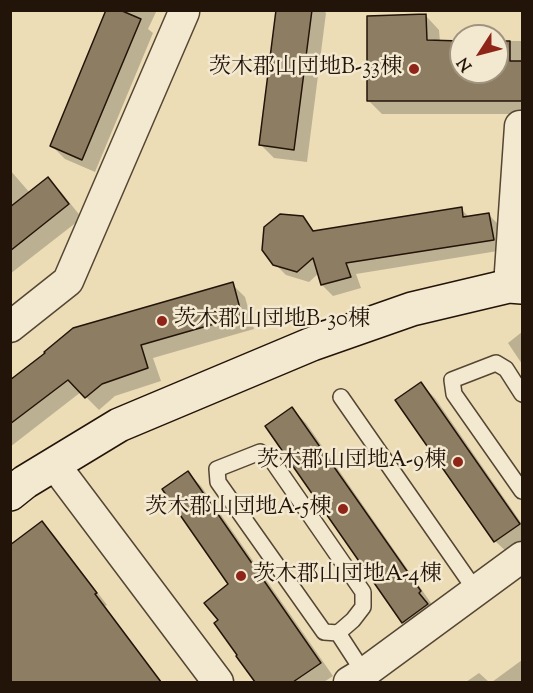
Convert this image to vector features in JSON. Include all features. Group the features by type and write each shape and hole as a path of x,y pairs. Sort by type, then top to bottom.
{"street":[{"path":"10,327 68,281 184,12"},
{"path":"10,494 25,482 119,425 312,344 412,309 516,286 520,126"},
{"path":"54,464 218,682"},
{"path":"357,678 522,556"}],"lane":[{"path":"522,394 506,369 496,363 452,380 454,394 522,491"},
{"path":"341,397 476,591"},
{"path":"260,452 271,459 363,592 363,607 353,620 338,633 324,632 218,482 217,469 260,452"},
{"path":"338,633 357,678"}],"building":[{"path":"106,10 120,10 141,19 82,160 50,146"},
{"path":"276,10 312,10 294,150 259,145"},
{"name":"茨木郡山団地B-33棟","path":"426,14 427,40 449,41 449,84 509,84 510,41 510,61 522,61 522,101 367,101 367,16"},
{"path":"48,177 69,204 10,251 10,207"},
{"path":"462,207 463,217 489,213 494,240 346,263 351,277 321,285 313,258 297,272 273,265 262,250 264,227 280,214 303,216 313,231"},
{"path":"233,282 242,316 141,345 148,368 102,384 85,398 68,380 10,424 10,380 73,328"},
{"name":"茨木郡山団地A-9棟","path":"421,382 520,524 494,542 395,400"},
{"name":"茨木郡山団地A-5棟","path":"292,407 428,604 402,623 265,426"},
{"name":"茨木郡山団地A-4棟","path":"188,471 321,663 293,682 255,682 214,623 218,620 204,603 228,584 162,489"},
{"path":"42,521 161,682 10,682 10,545"}],"place":[{"name":"茨木郡山団地B-33棟","path":"414,69"},
{"name":"茨木郡山団地B-30棟","path":"162,321"},
{"name":"茨木郡山団地A-9棟","path":"458,462"},
{"name":"茨木郡山団地A-5棟","path":"343,509"},
{"name":"茨木郡山団地A-4棟","path":"241,576"}]}
